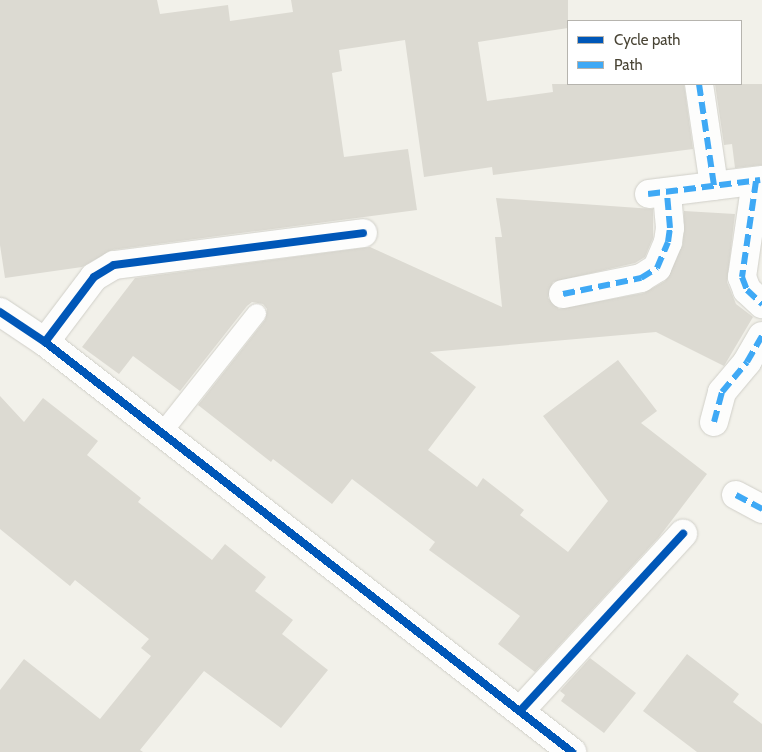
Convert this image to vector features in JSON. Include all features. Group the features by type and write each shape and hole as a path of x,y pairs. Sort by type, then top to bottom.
{"street":[{"path":"699,85 714,186"},
{"path":"563,294 641,278 657,268 669,235 657,193 759,180 742,277 747,290 762,304"},
{"path":"45,342 94,277 114,265 363,233"},
{"path":"0,312 45,342 572,752"},
{"path":"714,422 722,392 747,362 762,336"},
{"path":"736,494 762,509"},
{"path":"520,711 683,534"}],"lane":[{"path":"161,433 256,313"}],"building":[{"path":"0,0 157,0 160,14 228,5 230,21 293,12 291,0 568,0 567,28 478,42 487,101 553,92 552,84 684,85 693,149 493,175 492,167 424,177 405,40 339,50 342,71 332,73 344,157 408,149 417,210 112,250 82,267 5,278 0,245"},
{"path":"762,84 762,165 735,168 732,144 724,145 715,85"},
{"path":"496,198 653,209 653,238 645,257 635,263 553,282 548,298 559,309 644,293 665,281 683,244 684,211 735,214 727,282 736,304 753,317 724,366 656,332 430,352 476,387 428,450 477,487 483,478 524,510 520,515 568,552 608,501 543,416 618,360 657,411 641,423 707,474 659,537 535,672 498,644 520,616 429,550 435,542 352,479 332,504 273,459 271,462 198,405 265,320 267,309 263,304 252,302 247,306 180,391 133,356 119,374 82,347 135,278 370,247 502,307 495,237 502,237"},
{"path":"0,396 24,422 43,398 98,441 87,455 141,498 138,502 212,560 225,544 266,577 255,591 293,620 282,634 328,670 281,728 204,671 140,750 143,752 0,752 0,690 24,659 100,719 151,656 141,648 149,639 75,580 70,586 0,529"},
{"path":"687,654 739,694 733,702 762,724 762,752 697,752 643,711"},
{"path":"590,658 636,693 604,733 561,701 565,695 560,691"}],"marked path":[{"path":"699,85 714,186"},
{"path":"648,194 760,180"},
{"path":"756,181 742,277 747,290 762,304"},
{"path":"563,294 641,278 657,268 668,242 670,228 667,192"},
{"path":"714,422 722,392 747,362 762,336"},
{"path":"736,495 762,509"}],"cycle path":[{"path":"45,342 94,277 114,265 363,233"},
{"path":"0,312 45,342 572,752"},
{"path":"520,711 683,534"}]}
